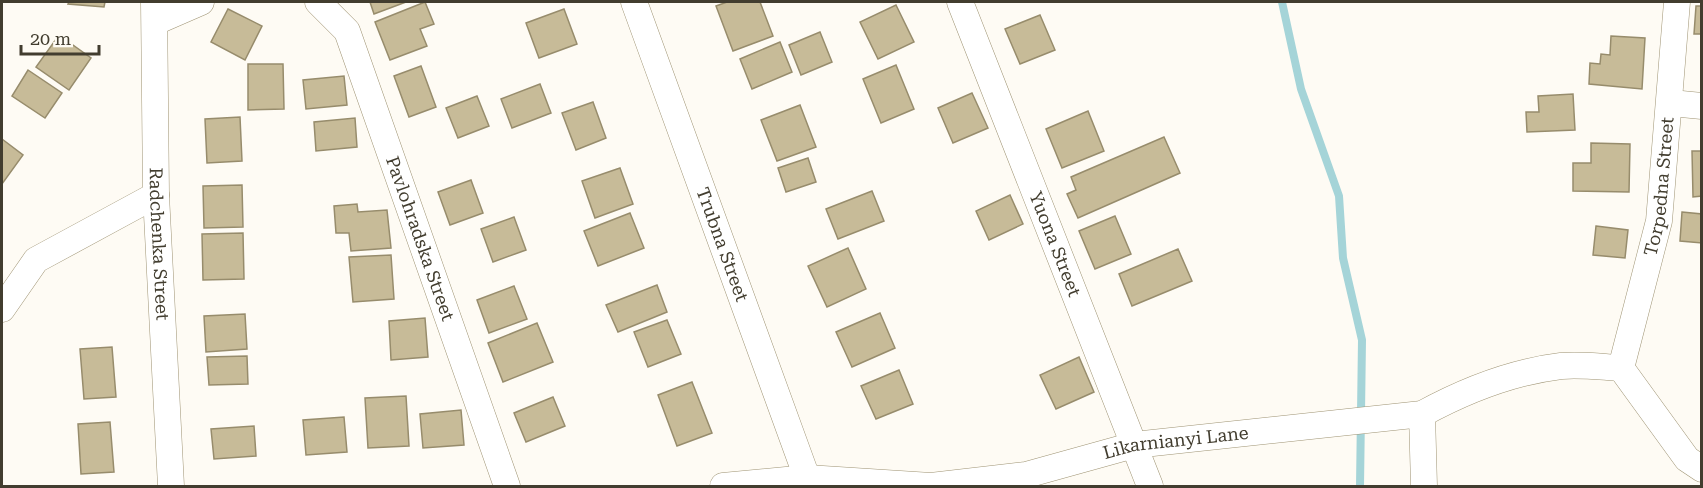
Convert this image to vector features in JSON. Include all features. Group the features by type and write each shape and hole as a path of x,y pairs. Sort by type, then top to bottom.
{"street":[{"path":"154,12 201,2"},
{"name":"Pavlohradska Street","path":"318,2 347,30 507,486"},
{"name":"Trubna Street","path":"634,2 809,482"},
{"name":"Yuona Street","path":"960,2 1150,486"},
{"name":"Torpedna Street","path":"1621,368 1659,221 1671,103 1677,2"},
{"name":"Radchenka Street","path":"154,12 156,195 171,486"},
{"path":"1671,103 1701,106"},
{"path":"2,309 36,260 156,195"},
{"name":"Likarnianyi Lane","path":"723,486 809,482 931,486 1026,475 1134,445 1422,414 1464,391 1507,376 1563,366 1621,368"},
{"path":"1621,368 1687,459 1701,469"},
{"path":"1422,414 1424,486"}],"building":[{"path":"69,2 105,2 104,7 68,4"},
{"path":"370,2 406,2 374,14"},
{"path":"425,2 434,24 420,29 427,46 390,60 375,22"},
{"path":"727,2 760,2 773,36 733,51 716,6"},
{"path":"896,5 914,42 878,59 860,22"},
{"path":"1696,6 1702,6 1702,34 1694,34"},
{"path":"228,9 262,26 245,60 211,42"},
{"path":"564,9 577,44 539,58 526,23"},
{"path":"1040,15 1055,50 1020,64 1005,29"},
{"path":"820,32 832,62 801,75 789,45"},
{"path":"59,35 91,58 69,90 36,67"},
{"path":"1611,36 1645,38 1642,89 1589,84 1590,63 1600,64 1601,54 1610,55"},
{"path":"780,42 792,72 752,89 740,59"},
{"path":"248,64 283,64 284,109 248,110"},
{"path":"896,65 914,109 881,123 863,79"},
{"path":"421,66 436,107 409,117 394,76"},
{"path":"28,70 62,93 45,118 12,96"},
{"path":"344,76 347,105 306,109 303,80"},
{"path":"540,84 551,113 512,128 501,99"},
{"path":"972,93 988,128 953,143 938,108"},
{"path":"1573,94 1575,130 1527,132 1526,112 1539,112 1538,96"},
{"path":"477,96 489,126 458,138 446,108"},
{"path":"593,102 606,138 576,150 562,113"},
{"path":"800,105 816,147 777,161 761,120"},
{"path":"1088,111 1104,151 1062,168 1046,129"},
{"path":"240,117 242,161 207,163 205,119"},
{"path":"355,118 357,147 316,151 314,122"},
{"path":"1164,137 1180,173 1078,218 1067,194 1076,190 1071,177"},
{"path":"2,139 23,155 2,184"},
{"path":"1591,143 1630,144 1629,192 1573,191 1573,163 1591,163"},
{"path":"1692,151 1702,151 1702,196 1693,197"},
{"path":"808,158 816,182 786,192 778,168"},
{"path":"620,168 633,204 595,218 582,181"},
{"path":"471,180 483,213 450,225 438,192"},
{"path":"242,185 243,227 204,228 203,186"},
{"path":"872,191 884,221 838,239 826,209"},
{"path":"1010,195 1023,224 989,240 976,211"},
{"path":"357,204 358,212 387,210 391,248 351,251 349,233 336,233 334,206"},
{"path":"1682,212 1702,214 1702,243 1680,241"},
{"path":"630,213 644,248 598,266 584,231"},
{"path":"1115,216 1131,254 1095,269 1079,231"},
{"path":"514,217 526,250 493,262 481,229"},
{"path":"1596,226 1628,230 1625,258 1593,255"},
{"path":"243,233 244,279 203,280 202,234"},
{"path":"848,248 866,289 827,307 808,266"},
{"path":"1178,249 1192,281 1132,306 1119,274"},
{"path":"391,255 394,299 353,302 349,257"},
{"path":"657,285 667,312 618,332 606,305"},
{"path":"514,286 527,319 489,333 477,300"},
{"path":"880,313 895,348 852,367 836,332"},
{"path":"245,314 247,349 206,352 204,316"},
{"path":"425,318 428,357 391,360 389,321"},
{"path":"667,320 681,354 648,367 634,332"},
{"path":"537,323 553,362 503,382 488,343"},
{"path":"112,347 116,397 84,399 80,349"},
{"path":"247,356 248,384 209,385 207,357"},
{"path":"1079,357 1094,392 1056,409 1040,375"},
{"path":"899,370 913,404 876,419 861,386"},
{"path":"692,382 712,433 677,446 658,395"},
{"path":"406,396 409,446 368,448 365,398"},
{"path":"553,397 565,426 526,442 514,413"},
{"path":"461,410 464,445 423,448 420,414"},
{"path":"344,417 347,452 306,455 303,420"},
{"path":"110,422 114,472 81,474 78,424"},
{"path":"254,426 256,456 214,459 211,429"}],"waterway":[{"path":"1282,2 1301,89 1339,196 1343,258 1362,340 1360,486"}]}
